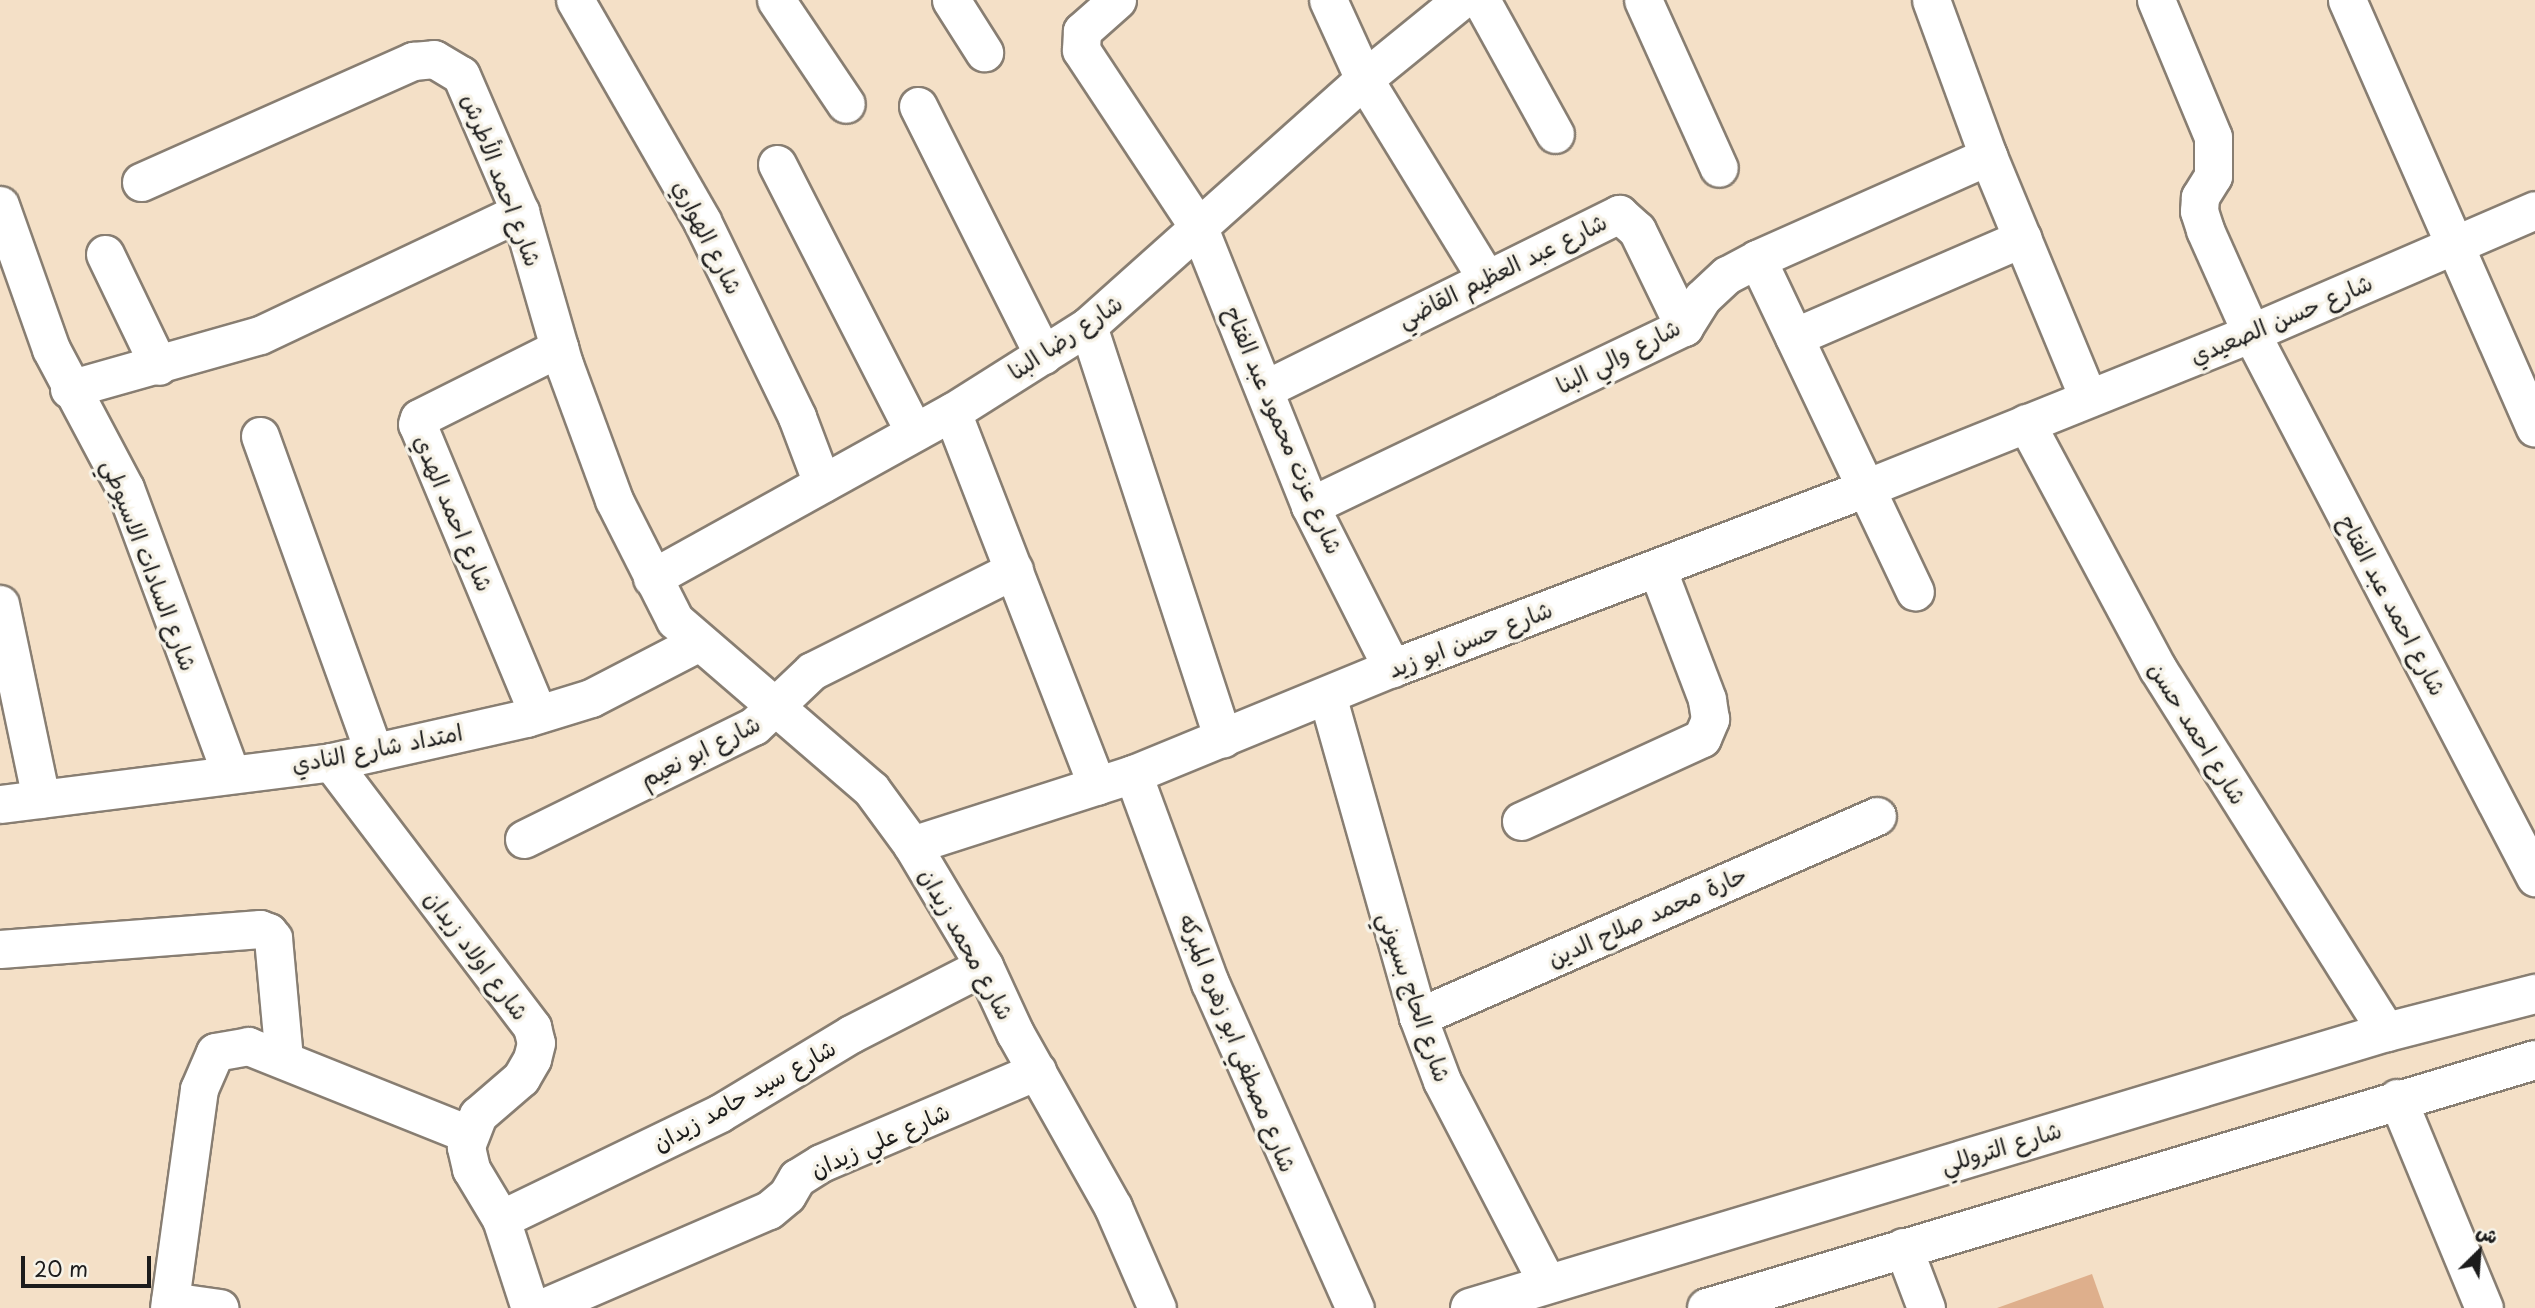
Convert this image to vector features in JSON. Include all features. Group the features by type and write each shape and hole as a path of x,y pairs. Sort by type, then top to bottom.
{"street":[{"name":"شارع الهواري","path":"575,0 702,221 797,417 822,483"},
{"path":"776,0 846,104"},
{"path":"951,0 984,52"},
{"name":"شارع عزت محمود عبد الفتاح","path":"1117,0 1082,31 1079,45 1199,228 1267,388 1310,506 1392,668"},
{"path":"1328,0 1364,79 1486,278"},
{"name":"شارع رضا البنا","path":"652,578 952,412 1088,326 1364,79 1461,0"},
{"path":"1480,0 1555,134"},
{"path":"1643,0 1719,168"},
{"path":"1931,0 1988,156 2088,397"},
{"name":"شارع احمد عبد الفتاح","path":"2155,0 2213,137 2213,176 2200,197 2199,211 2251,333 2535,877"},
{"path":"2347,0 2535,428"},
{"name":"شارع احمد الأطرش","path":"141,182 413,61 434,59 461,75 520,212 559,348 614,499 675,620 697,643"},
{"path":"918,106 1043,355"},
{"name":"شارع والي البنا","path":"1310,506 1684,327 1702,298 1727,275 1756,259 1988,156"},
{"path":"777,164 914,432"},
{"name":"شارع السادات الاسيوطي","path":"0,205 69,389 125,488 230,772"},
{"name":"شارع حسن الصعيدي","path":"2026,423 2251,333 2535,209"},
{"path":"69,389 159,366 260,335 520,212"},
{"name":"شارع عبد العظيم القاضي","path":"1267,388 1619,214 1637,230 1684,327"},
{"path":"1794,337 2023,238"},
{"path":"105,254 159,366"},
{"path":"1756,259 1915,591"},
{"path":"1088,326 1223,738"},
{"name":"شارع احمد الهدي","path":"538,714 417,424 419,418 559,348"},
{"path":"952,412 1097,786"},
{"name":"شارع حسن ابو زيد","path":"912,845 1133,774 1392,668 1866,488 2026,423"},
{"name":"شارع احمد حسن","path":"2026,423 2158,669 2387,1032"},
{"path":"260,436 374,752"},
{"path":"1521,821 1702,738 1710,719 1707,699 1657,568"},
{"name":"شارع ابو نعيم","path":"524,839 754,726 812,671 1013,570"},
{"path":"0,604 41,799"},
{"name":"امتداد شارع النادي","path":"0,804 230,772 331,762 538,714 591,698 697,643"},
{"name":"شارع محمد زيدان","path":"697,643 871,789 912,845 985,966 1037,1071 1113,1207 1157,1308"},
{"name":"شارع الحاج بسيوني","path":"1327,695 1418,1017 1442,1080 1547,1283"},
{"name":"شارع اولاد زيدان","path":"331,762 531,1027 536,1043 532,1059 521,1078 478,1115 468,1134"},
{"name":"شارع مصطفي ابو زهره المبركه","path":"1133,774 1210,983 1355,1308"},
{"name":"حارة محمد صلاح الدين","path":"1418,1017 1877,816"},
{"path":"0,949 260,929 268,932 273,938 284,1058"},
{"name":"شارع سيد حامد زيدان","path":"501,1219 720,1113 851,1034 985,966"},
{"name":"شارع التروللي","path":"1470,1308 2387,1032 2535,993"},
{"path":"220,1308 170,1304 199,1089 215,1052 248,1046 284,1058 468,1134 471,1169 501,1219 530,1308"},
{"path":"1707,1308 2397,1098 2535,1060"},
{"name":"شارع علي زيدان","path":"542,1308 769,1210 787,1195 797,1178 821,1163 1037,1071"},
{"path":"2397,1098 2484,1308"},
{"path":"1903,1247 1926,1308"}],"building":[{"path":"2092,1274 2104,1308 1997,1308"}]}
